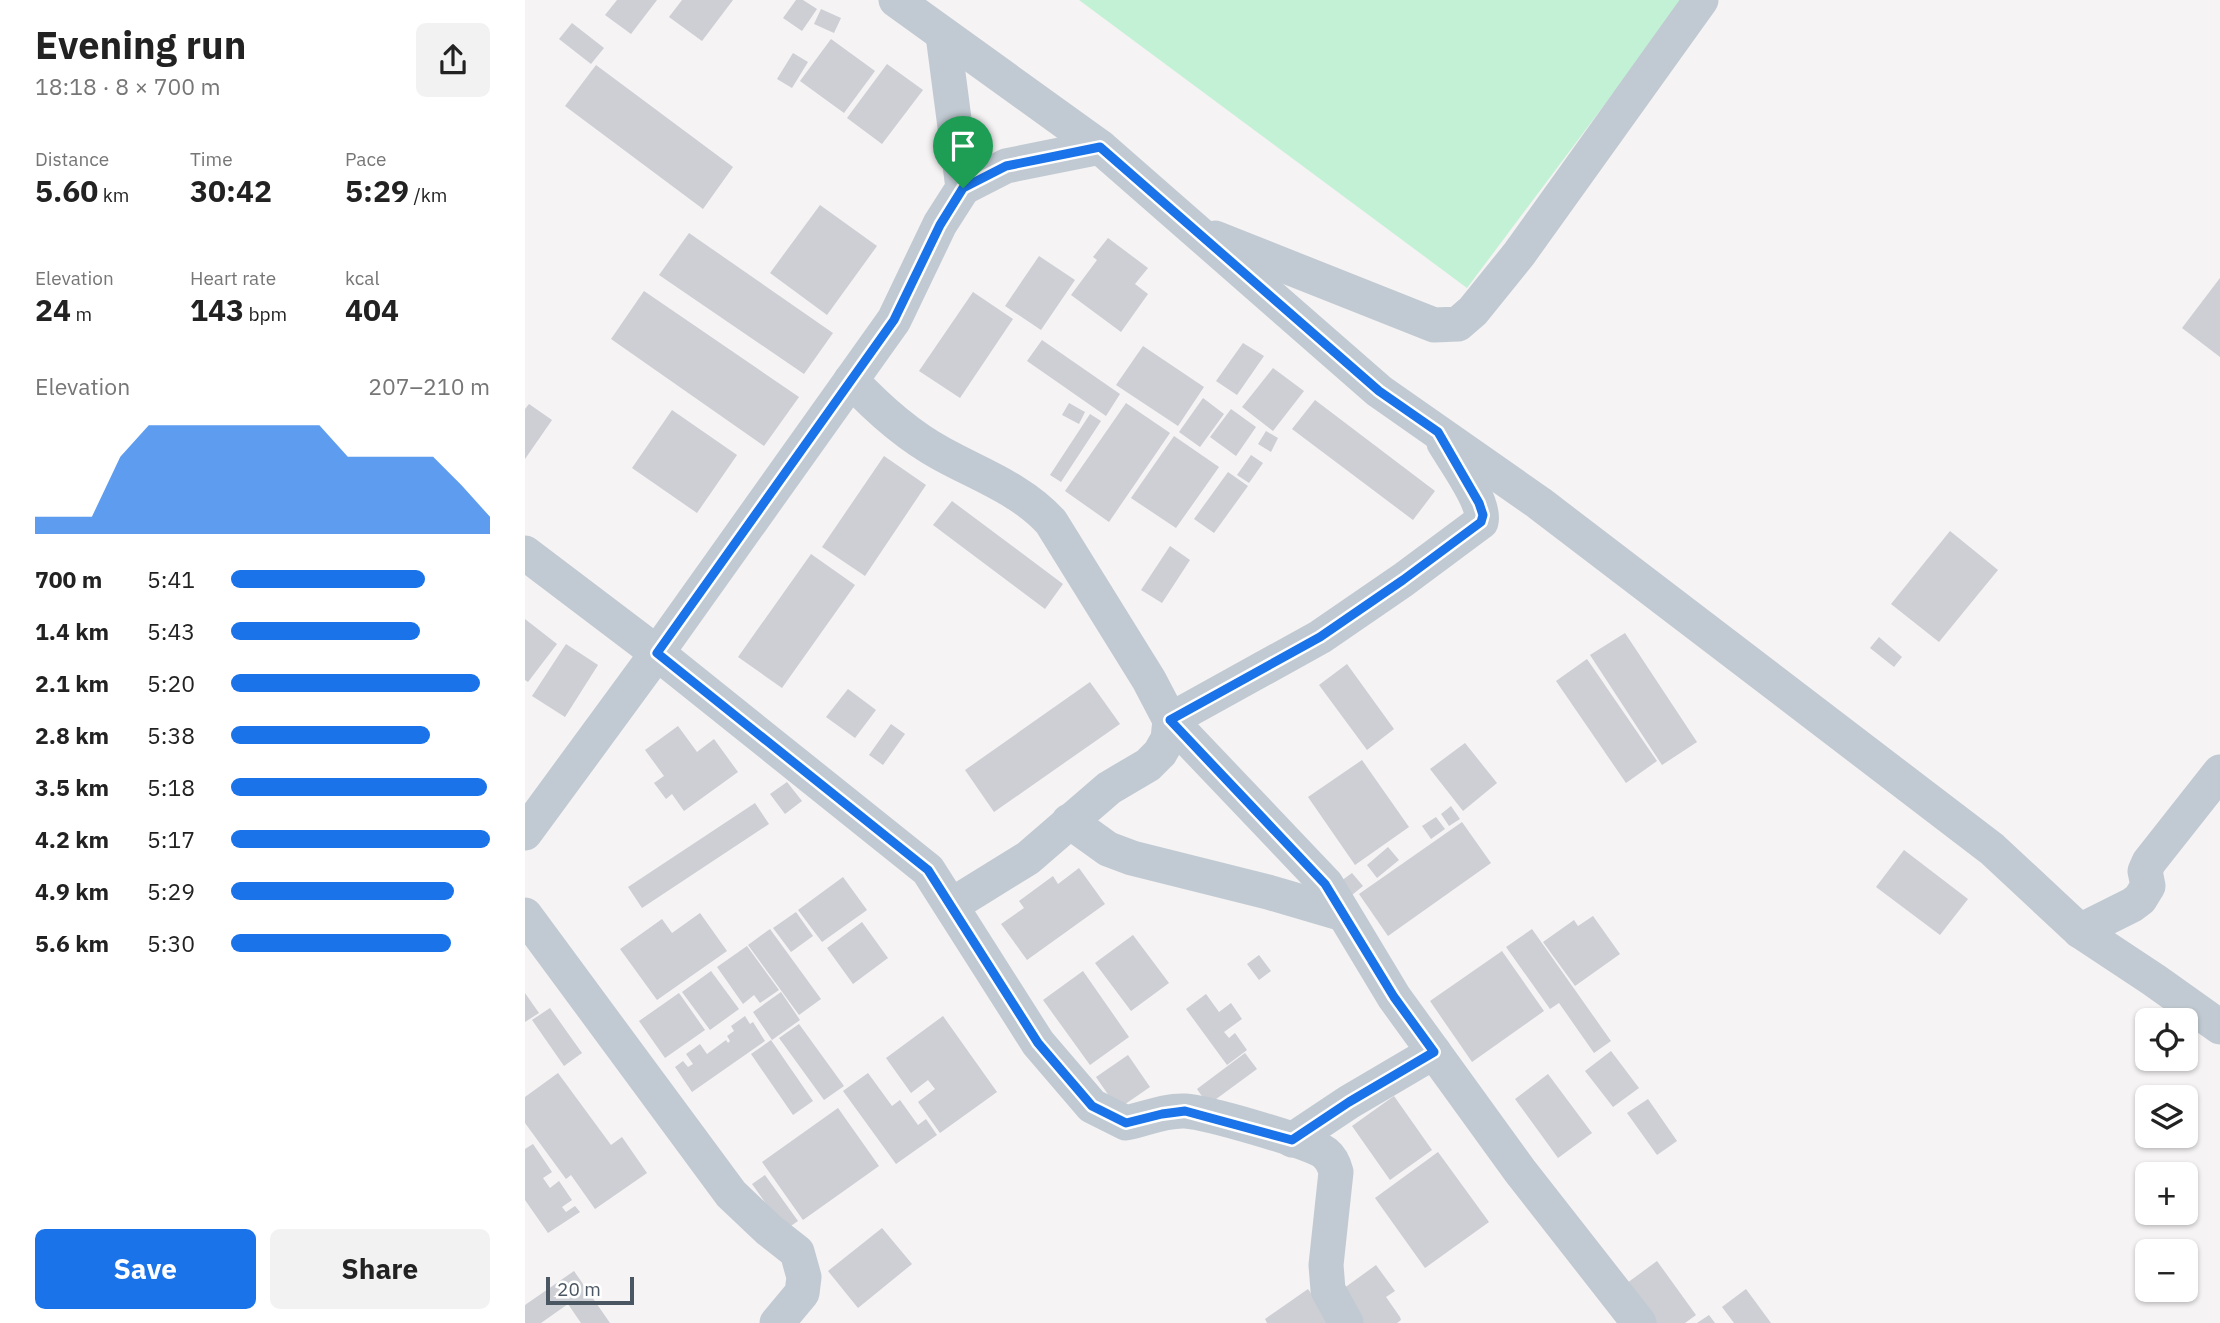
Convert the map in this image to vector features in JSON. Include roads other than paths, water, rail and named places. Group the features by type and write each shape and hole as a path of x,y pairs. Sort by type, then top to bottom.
{"street":[{"path":"896,0 1100,147 1379,391 1539,503 1992,849 2080,931 2220,1027"},
{"path":"1191,229 1434,325 1458,324 1473,311 1519,254 1701,0"},
{"path":"943,34 963,188"},
{"path":"525,833 894,320 940,225 963,188 1006,166 1100,147"},
{"path":"851,380 882,414 939,453 1021,494 1051,522 1149,680 1170,720 1325,884 1394,997 1520,1171 1639,1323"},
{"path":"1170,720 1320,637 1481,522 1483,515 1479,503 1438,432"},
{"path":"525,553 657,653 912,854 928,870 952,905 1038,1043 1092,1106 1126,1123 1185,1111 1292,1140 1327,1154 1336,1172 1326,1265 1328,1290 1346,1323"},
{"path":"952,905 1028,859 1109,788 1148,765 1160,753 1168,739 1170,720"},
{"path":"2080,931 2140,899 2148,886 2145,871 2149,862 2220,772"},
{"path":"1069,821 1108,849 1132,858 1343,914"},
{"path":"525,915 731,1194 797,1252 804,1277 802,1293 777,1323"},
{"path":"1292,1140 1349,1102 1434,1052"}]}
